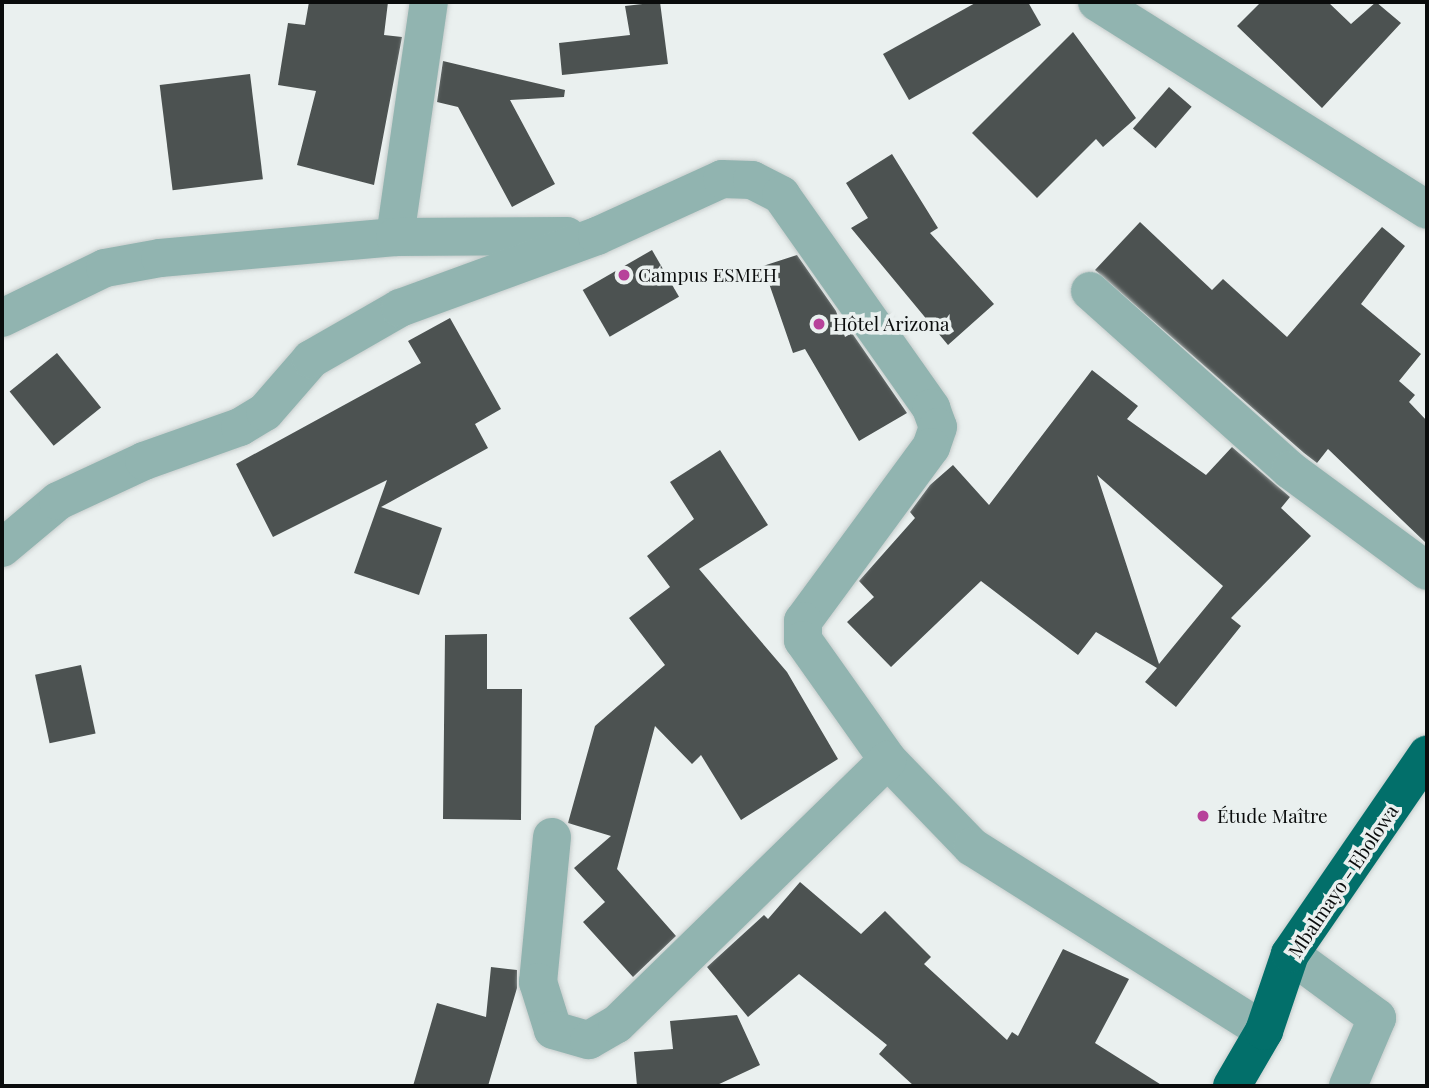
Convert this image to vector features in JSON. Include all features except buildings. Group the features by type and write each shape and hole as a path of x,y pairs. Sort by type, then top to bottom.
{"highway":[{"name":"Mbalmayo - Ebolowa","path":"1232,1086 1264,1031 1290,954 1427,755"}],"street":[{"path":"395,237 429,2"},
{"path":"1097,2 1427,210"},
{"path":"2,548 58,502 145,461 240,427 265,412 311,359 400,308 597,236 722,179 752,180 781,195 931,408 938,428 931,447 803,621 803,640 888,760 1002,870 1264,1031"},
{"path":"2,318 105,268 395,237 597,236"},
{"path":"1090,291 1290,470 1427,571"},
{"path":"552,837 538,982 553,1030 589,1040 617,1024 888,760"},
{"path":"1290,954 1377,1018 1348,1086"}],"place":[{"name":"Campus ESMEH","path":"624,275"},
{"name":"Hôtel Arizona","path":"819,324"},
{"name":"Étude Maître","path":"1203,816"}]}
